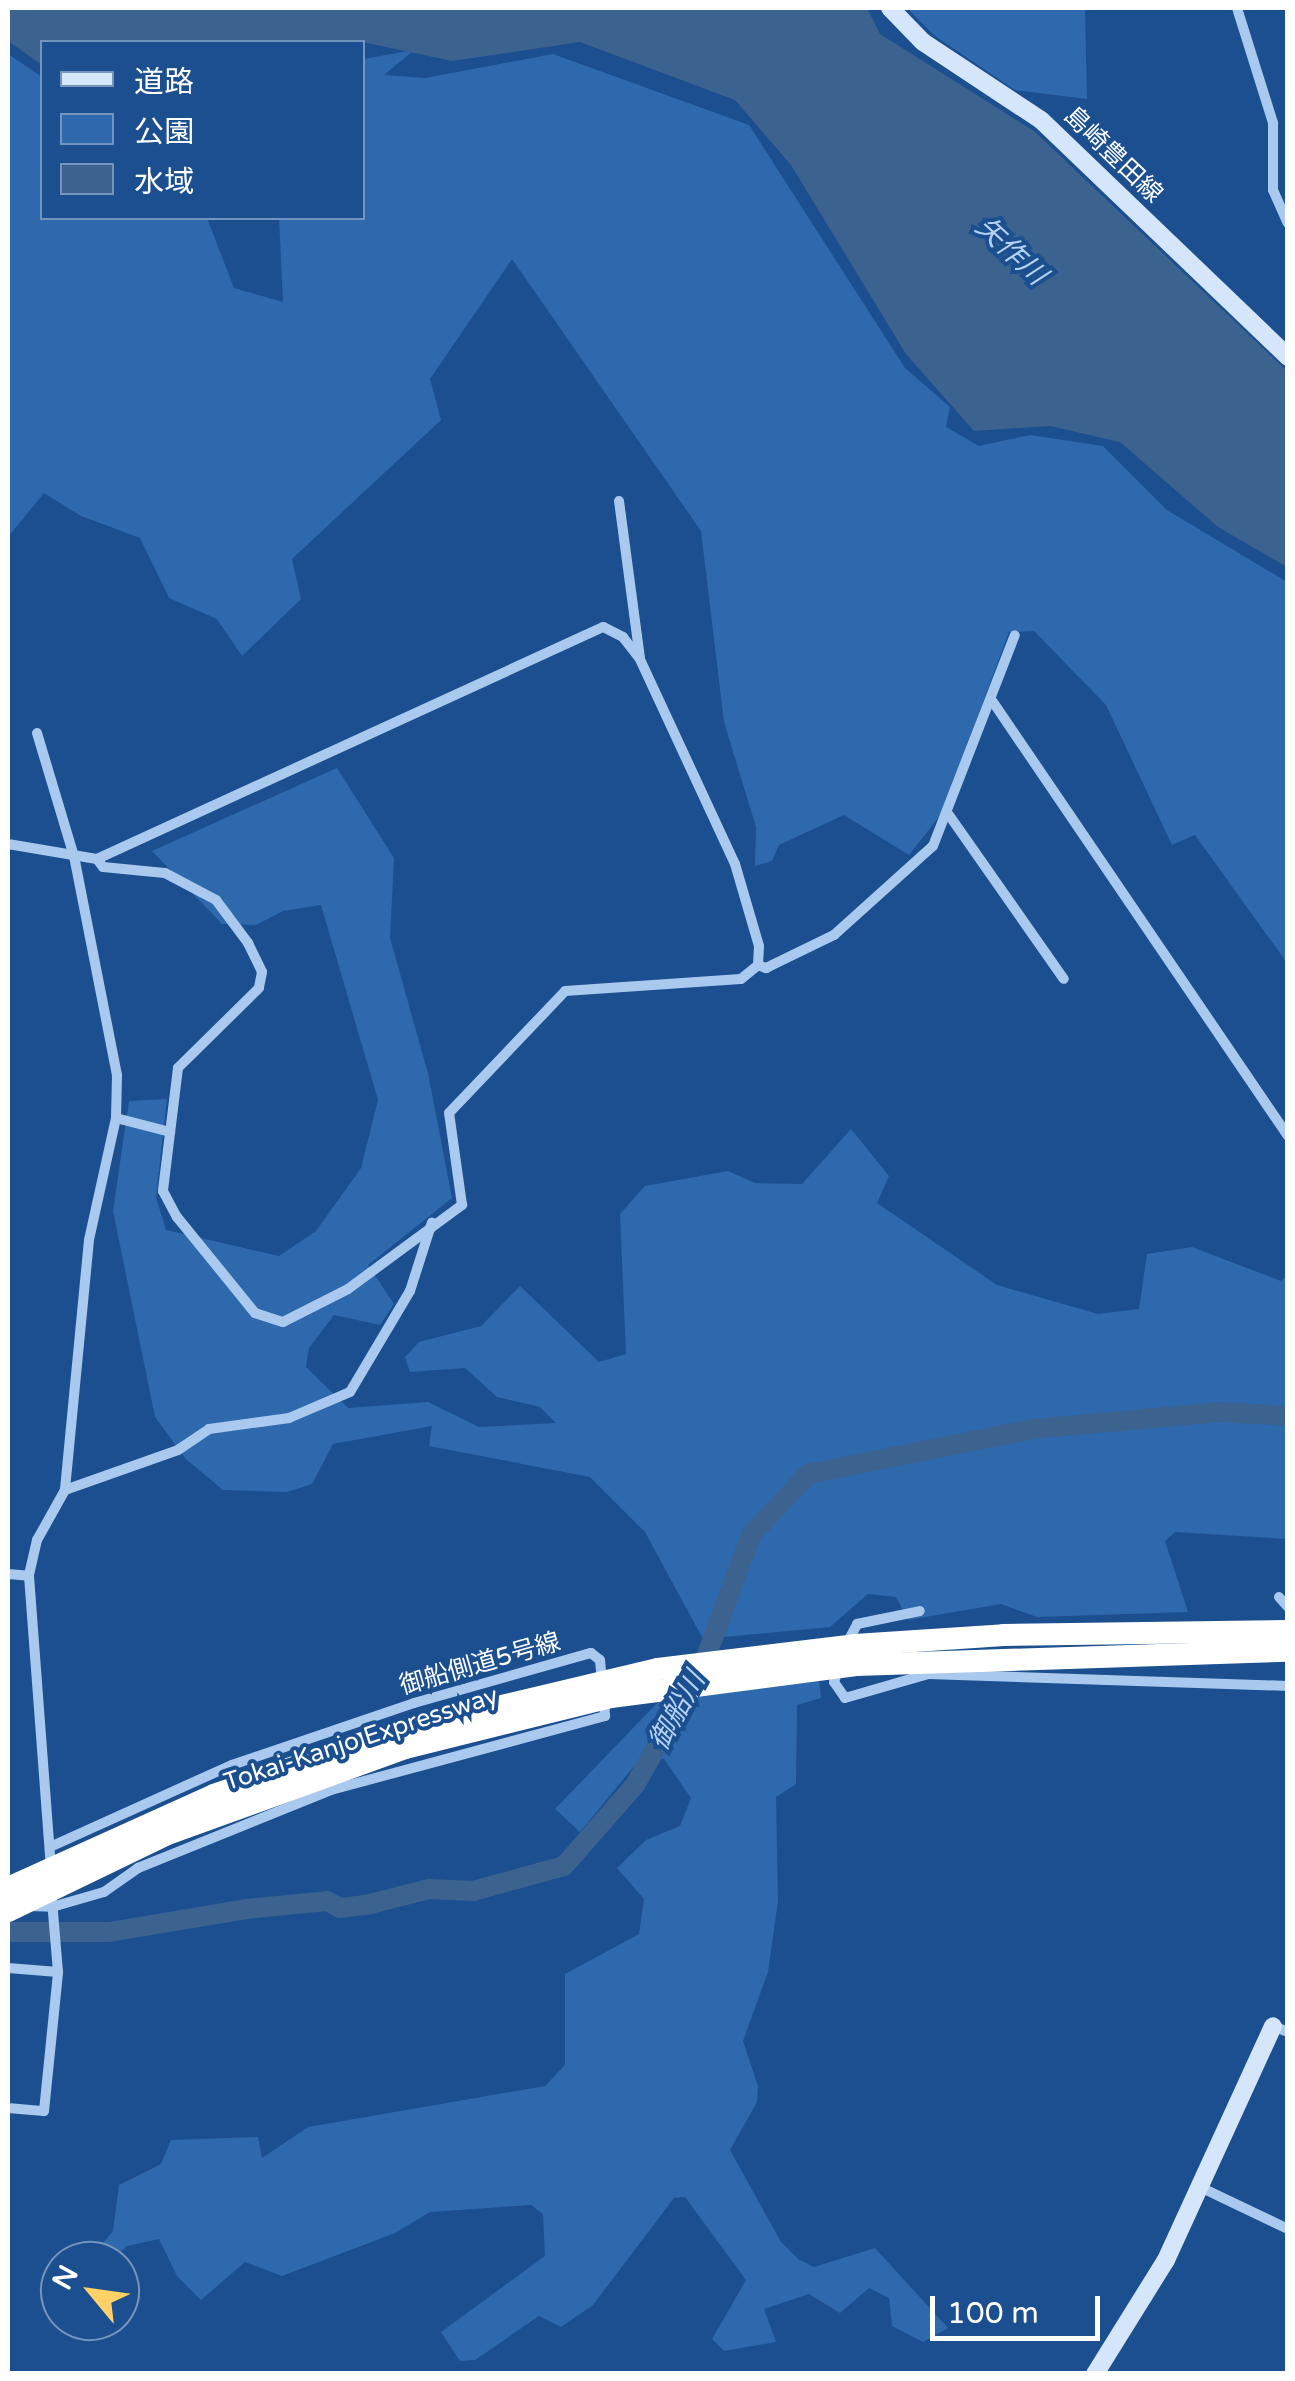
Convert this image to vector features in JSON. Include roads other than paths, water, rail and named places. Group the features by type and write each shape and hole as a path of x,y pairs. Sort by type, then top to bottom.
{"highway":[{"name":"Tokai-Kanjo Expressway","path":"8,1908 165,1835 421,1744 644,1691 1004,1635 1288,1631"},
{"name":"Tokai-Kanjo Expressway","path":"8,1888 214,1795 400,1730 658,1668 856,1655 1288,1651"}],"main road":[{"name":"島崎豊田線","path":"890,8 923,42 1041,120 1288,357"},
{"path":"1095,2374 1142,2303 1280,2029"}],"street":[{"path":"1237,8 1274,123 1273,190 1288,222"},
{"path":"619,501 640,659"},
{"path":"8,844 97,859 590,629 615,630 640,659 736,864 759,946 758,966"},
{"path":"97,859 104,867 165,873 216,900 262,972 248,1002 178,1068 164,1192 177,1217 255,1313 283,1322 348,1289 432,1221 462,1206 449,1112 565,991 740,979 758,966 766,968 834,935 922,860 950,815 1015,635"},
{"path":"993,702 1288,1136"},
{"path":"8,2108 44,2111 58,1972 29,1576 37,1540 65,1490 88,1240 116,1118 117,1074 74,856 38,734"},
{"path":"950,815 1064,979"},
{"path":"116,1118 170,1132"},
{"path":"65,1490 178,1450 209,1429 302,1414 350,1392 410,1291 432,1221"},
{"path":"8,1574 29,1576"},
{"path":"1279,1597 1288,1607"},
{"path":"920,1611 857,1624 834,1682 837,1694 845,1698 928,1674 1102,1684 1288,1686"},
{"name":"御船側道5号線","path":"8,1908 52,1910 104,1892 138,1868 237,1828 422,1762 605,1716 600,1660 591,1653 414,1703 232,1765 50,1847"},
{"path":"414,1703 422,1762"},
{"path":"232,1765 237,1828"},
{"path":"8,1968 58,1972"},
{"path":"1200,2188 1288,2229"}],"water":[{"name":"矢作川","path":"8,8 867,8 880,34 1034,131 1287,371 1287,567 1218,527 1120,442 1050,426 974,431 906,354 791,165 735,100 580,42 452,61 365,40 40,40 40,64 8,41"}],"waterway":[{"name":"御船川","path":"8,1932 109,1932 246,1909 327,1901 340,1908 366,1905 429,1889 473,1891 564,1866 635,1785 703,1665 751,1535 808,1474 1033,1429 1221,1412 1288,1416"}]}
